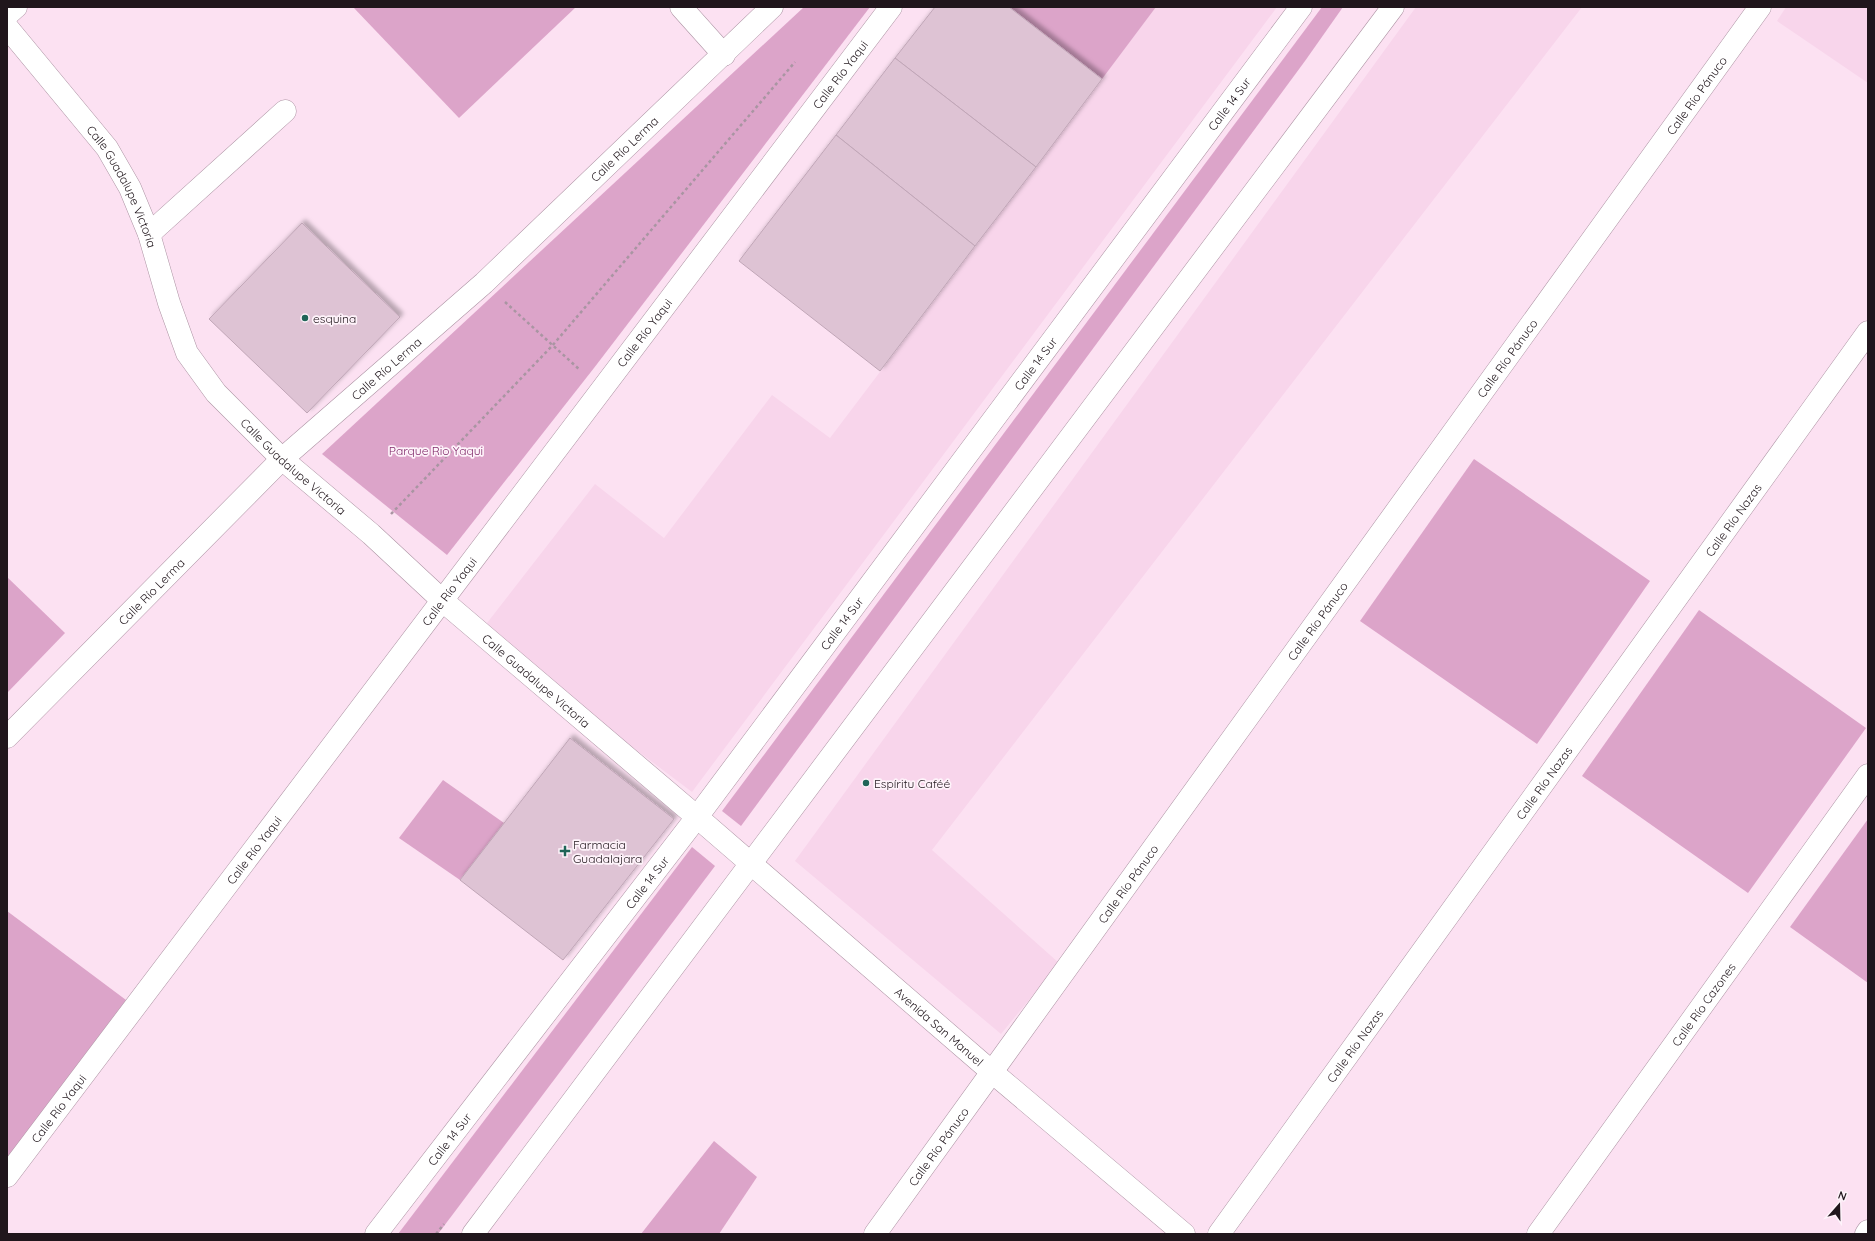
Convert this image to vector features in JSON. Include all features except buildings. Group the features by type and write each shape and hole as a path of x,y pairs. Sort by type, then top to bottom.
{"street":[{"path":"7,15 16,7"},
{"path":"681,7 724,55"},
{"name":"Calle Río Lerma","path":"7,737 282,459 484,283 724,55 772,7"},
{"name":"Calle Río Yaqui","path":"7,1176 443,601 601,388 891,7"},
{"name":"Calle 14 Sur","path":"376,1234 697,817 1301,7"},
{"path":"473,1234 1393,7"},
{"name":"Calle Río Pánuco","path":"875,1234 1760,7"},
{"name":"Calle Guadalupe Victoria","path":"7,27 107,148 130,188 149,234 169,303 187,352 216,393 282,459 371,534 443,601 697,817"},
{"path":"149,234 285,112"},
{"name":"Calle Río Nazas","path":"1219,1234 1868,332"},
{"name":"Calle Río Cazones","path":"1538,1234 1868,775"},
{"name":"Avenida San Manuel","path":"697,817 992,1072 1184,1234"}],"path":[{"path":"371,534 552,346 795,62"},
{"path":"484,283 552,346 601,388"}],"shaded area":[{"path":"1156,7 1277,7 692,792 480,632 595,484 664,538 772,395 830,438"},
{"path":"1416,7 1582,7 932,850 1059,963 1001,1034 795,861"},
{"path":"1786,7 1868,7 1868,83 1777,21"}],"green space":[{"path":"353,7 576,7 459,118"},
{"name":"Parque Rio Yaqui","path":"804,7 870,7 594,368 447,555 322,454"},
{"path":"1009,7 1156,7 1102,79"},
{"path":"1322,7 1343,7 1305,61 741,826 722,811"},
{"path":"1474,459 1650,581 1537,744 1360,621"},
{"path":"7,577 65,633 7,693"},
{"path":"1699,610 1866,728 1748,893 1582,776"},
{"path":"443,780 504,823 460,880 399,838"},
{"path":"1868,819 1868,983 1790,927"},
{"path":"692,847 715,866 438,1234 398,1234"},
{"path":"7,911 126,1000 7,1158"},
{"path":"714,1141 757,1177 719,1234 641,1234"}],"place":[{"name":"esquina","path":"305,318"},
{"name":"Espíritu Caféé","path":"866,783"},
{"name":"Farmacia Guadalajara","path":"565,851"}]}
